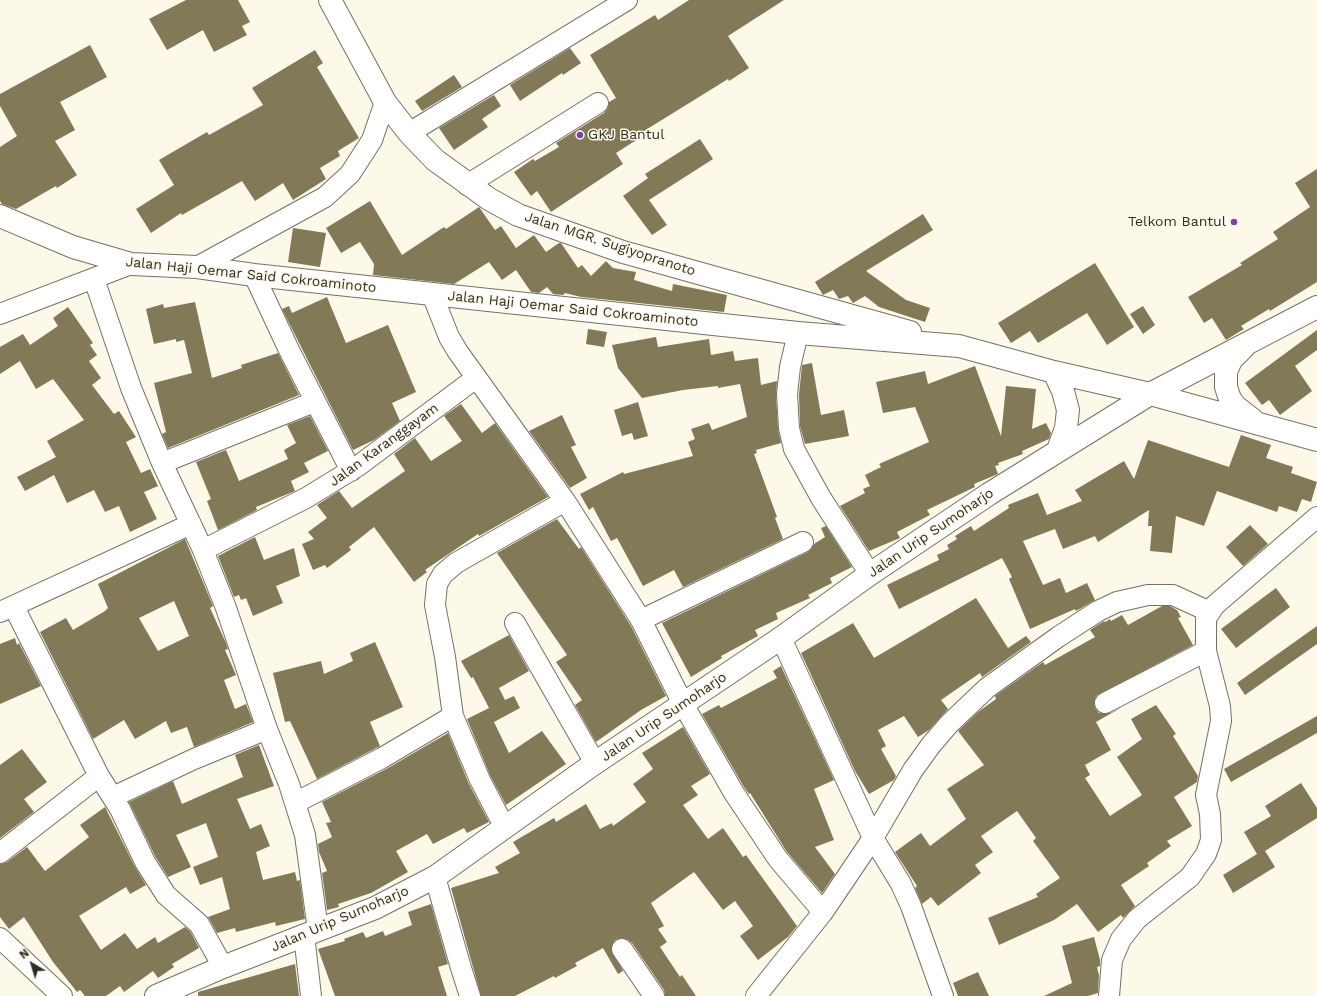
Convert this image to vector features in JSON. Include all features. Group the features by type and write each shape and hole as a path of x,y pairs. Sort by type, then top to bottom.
{"main road":[{"name":"Jalan MGR. Sugiyopranoto","path":"330,0 385,102 409,133 435,160 466,185 518,215 623,252 959,346"},
{"name":"Jalan Haji Oemar Said Cokroaminoto","path":"0,216 74,247 131,264 197,267 254,275 798,333 959,346 1054,372 1150,394 1317,440"},
{"name":"Jalan Urip Sumoharjo","path":"156,996 223,967 375,908 435,877 595,763 781,638 870,574 1058,450 1150,394 1317,307"},
{"path":"1248,343 1231,360 1226,372 1226,386 1230,399 1235,406 1256,423"},
{"path":"1054,372 1063,392 1068,410 1066,428 1058,450"}],"street":[{"path":"409,133 627,0"},
{"path":"197,267 325,197 350,174 372,140 385,102"},
{"path":"466,185 598,103"},
{"path":"0,314 94,280 131,264"},
{"path":"254,275 314,402 351,471"},
{"path":"94,280 132,388 162,463 203,550 226,608 305,835 311,932 311,996"},
{"path":"432,294 449,337 476,378 565,501 641,620 683,704 734,793 778,859 823,912"},
{"path":"798,333 790,367 787,394 789,428 794,449 821,498 870,574"},
{"name":"Jalan Karanggayam","path":"203,550 306,498 351,471 476,378"},
{"path":"162,463 314,402"},
{"path":"505,828 480,780 453,716 445,657 435,605 437,584 443,574 456,563 565,501"},
{"path":"1109,996 1112,960 1121,939 1137,919 1190,877 1206,854 1211,840 1210,814 1206,795 1221,721 1220,706 1206,651 1206,618 1215,605 1317,517"},
{"path":"191,524 7,610 99,776 113,797 145,862 166,895 199,924 223,967"},
{"path":"641,620 803,542"},
{"path":"756,996 823,912 873,838 913,770 949,724 987,688 1058,637 1098,611 1117,602 1148,595 1173,595 1210,612"},
{"path":"515,623 595,763"},
{"path":"781,638 873,838 901,884 911,906 943,996"},
{"path":"1105,703 1206,651"},
{"path":"295,803 382,758 453,716"},
{"path":"113,797 194,759 267,729"},
{"path":"0,854 99,776"},
{"path":"435,877 470,996"},
{"path":"0,938 62,996"},
{"path":"622,949 654,996"}],"building":[{"path":"186,0 238,0 250,22 242,26 247,35 214,52 203,30 167,50 149,19"},
{"path":"689,0 784,0 728,36 749,68 729,81 728,79 636,136 638,139 616,153 623,164 551,212 537,191 531,196 514,172 533,159 535,161 559,147 556,143 604,113 608,108 609,102 616,98 590,55 655,15 658,20"},
{"path":"90,45 107,77 60,102 75,130 55,141 77,175 57,188 56,186 16,209 2,204 0,201 0,147 17,136 0,106 0,94"},
{"path":"570,48 581,63 563,75 562,73 520,101 510,85"},
{"path":"315,50 323,63 317,67 359,138 338,151 340,156 320,168 326,179 293,200 283,183 255,201 242,181 182,215 181,213 151,233 136,209 174,185 159,160 207,132 209,135 263,105 252,88"},
{"path":"454,75 462,87 422,111 415,101"},
{"path":"494,95 501,106 482,119 488,127 454,150 439,128"},
{"path":"700,139 713,159 649,200 667,225 652,235 623,196 648,178 645,174"},
{"path":"1317,169 1317,282 1270,311 1269,309 1241,326 1244,329 1226,340 1212,318 1204,323 1188,297 1242,265 1240,263 1278,239 1273,232 1310,207 1295,183"},
{"path":"370,201 402,255 444,227 446,229 479,207 495,230 501,226 516,248 534,235 546,252 561,243 578,268 582,265 591,276 606,261 613,268 636,272 634,280 672,291 673,284 727,295 724,312 581,297 565,293 563,295 553,294 547,287 539,293 531,292 516,270 502,280 489,262 454,284 373,275 374,264 360,242 341,253 326,228"},
{"path":"923,214 933,230 866,271 906,300 930,308 925,322 879,307 865,296 853,303 848,296 839,299 833,290 823,295 815,282"},
{"path":"293,228 326,233 320,267 288,262"},
{"path":"1095,263 1134,327 1107,345 1087,313 1038,343 1030,331 1011,343 998,323"},
{"path":"327,297 346,343 388,325 416,392 392,403 400,421 374,440 353,450 282,309 289,306 292,313"},
{"path":"195,302 212,378 242,368 241,365 278,353 299,395 168,448 162,434 166,432 154,383 192,373 184,340 176,342 176,339 154,344 146,309 163,304 164,308"},
{"path":"1143,306 1155,325 1143,334 1130,314"},
{"path":"68,307 93,343 90,345 97,355 89,361 101,378 92,385 114,414 119,411 136,437 126,442 141,473 150,469 158,486 144,492 157,519 130,532 119,506 105,512 94,490 67,503 54,475 25,491 17,477 56,457 47,441 84,420 53,379 36,389 20,361 0,374 0,347 23,334 30,345 58,326 53,318"},
{"path":"588,329 607,332 604,347 586,344"},
{"path":"1317,330 1317,350 1295,366 1312,391 1280,415 1269,400 1262,405 1245,383"},
{"path":"656,337 658,347 709,339 711,355 733,351 735,361 758,358 761,385 777,381 776,395 778,429 781,443 756,450 757,453 754,454 777,517 775,518 783,539 683,587 674,570 643,586 617,538 611,541 593,507 589,510 580,494 623,472 624,474 693,456 688,442 695,439 691,429 709,423 712,430 747,417 740,384 718,388 718,386 683,390 642,398 618,368 612,345"},
{"path":"812,363 821,415 844,410 849,436 805,444 800,426 799,394 802,365"},
{"path":"975,366 1001,436 1006,386 1036,389 1032,429 1046,423 1051,433 1049,439 1022,451 1023,454 998,463 999,465 995,466 998,474 974,484 975,487 927,510 930,515 897,532 900,538 869,551 840,506 865,493 863,489 870,486 865,475 881,467 879,464 929,442 915,407 883,413 876,382 925,371 928,384"},
{"path":"638,402 648,436 634,440 632,433 622,436 614,410"},
{"path":"461,404 482,433 495,423 548,497 479,536 478,534 425,570 427,572 414,582 374,527 349,547 351,550 327,568 325,565 313,570 302,544 314,539 308,532 327,518 317,505 339,491 352,508 405,471 394,454 415,438 431,461 462,441 444,416"},
{"path":"562,415 576,445 571,447 587,478 570,488 529,431"},
{"path":"310,416 328,451 304,463 309,472 291,481 295,491 256,507 257,510 218,530 207,501 211,499 196,462 226,450 239,481 288,459 284,450 296,443 287,425"},
{"path":"1241,435 1271,445 1266,458 1293,467 1291,473 1317,482 1311,502 1302,499 1297,512 1279,506 1277,512 1217,491 1204,526 1176,516 1172,553 1150,551 1152,526 1148,526 1149,510 1098,542 1095,536 1063,549 1055,529 1023,541 1043,585 1060,578 1066,593 1087,583 1095,600 1076,611 1075,609 1030,629 1009,579 1012,577 1002,558 899,609 887,585 939,560 937,555 949,549 947,545 957,539 955,536 971,526 974,531 1009,508 1008,505 1038,493 1047,515 1082,501 1075,490 1124,461 1134,479 1148,440 1229,467"},
{"path":"557,519 579,549 581,547 631,626 666,696 641,710 596,742 575,705 582,700 556,662 567,655 497,553"},
{"path":"1250,525 1268,544 1243,566 1226,547"},
{"path":"826,526 852,567 830,578 832,583 808,595 810,598 776,613 778,619 755,630 758,636 721,656 722,658 691,677 662,623 808,552 814,544 825,537 821,528"},
{"path":"255,537 264,560 294,548 300,576 276,586 283,603 253,616 246,598 241,600 239,595 234,597 218,556"},
{"path":"185,539 213,606 210,608 226,643 228,649 225,650 236,675 224,680 235,709 246,704 253,722 194,747 187,727 171,733 166,721 135,739 124,720 93,739 40,632 66,618 73,630 105,611 108,608 98,584","holes":["174,601 189,636 158,651 139,618"]},
{"path":"1276,588 1290,607 1236,648 1221,629"},
{"path":"976,598 1008,648 1026,636 1031,642 982,677 980,673 941,700 948,709 929,730 918,737 904,716 878,730 886,746 881,749 896,776 894,780 869,794 855,771 801,653 853,623 874,658"},
{"path":"1162,606 1170,606 1177,610 1181,617 1178,618 1193,645 1096,696 1094,702 1095,708 1099,713 1110,713 1124,706 1096,722 1111,750 1085,765 1090,775 1085,778 1110,816 1142,795 1117,757 1142,739 1131,719 1156,705 1176,734 1173,736 1198,776 1197,782 1174,797 1192,826 1167,841 1171,846 1147,863 1149,866 1121,885 1135,906 1123,918 1121,915 1098,932 1077,904 1054,920 999,945 988,918 1038,897 1036,894 1060,878 1033,841 1036,838 1017,811 981,836 993,852 975,865 981,873 938,906 931,897 922,904 915,888 917,886 895,852 921,833 930,846 966,819 947,789 984,765 958,731 978,712 996,699 995,696 1043,662 1045,665 1095,637 1090,630 1104,621 1105,622 1110,619 1111,621 1122,615 1128,625"},
{"path":"1317,626 1317,644 1245,695 1237,683"},
{"path":"509,635 529,671 499,688 505,700 514,696 520,708 494,722 509,753 542,731 566,764 506,805 490,775 467,719 489,708 473,677 471,678 461,661"},
{"path":"15,638 17,645 19,643 41,686 0,704 0,644"},
{"path":"375,642 403,707 370,722 380,746 317,779 290,721 285,722 273,673 321,661 324,674 353,661 350,653"},
{"path":"781,666 834,780 814,789 834,840 815,847 835,874 822,893 787,852 750,793 749,794 744,787 702,714 719,705 721,708 777,678 773,671"},
{"path":"1317,716 1317,733 1231,782 1224,769"},
{"path":"683,727 710,774 691,786 698,795 683,805 708,839 723,828 743,857 746,855 797,926 788,937 758,960 740,936 753,926 735,901 723,910 694,872 651,903 664,926 658,929 667,942 660,947 680,977 682,975 696,996 665,996 664,990 632,943 627,939 622,938 615,940 611,949 623,971 618,974 603,948 575,963 577,966 555,978 554,976 515,996 481,996 451,888 499,873 495,867 520,853 513,842 554,818 556,822 586,804 600,829 612,823 613,826 646,802 633,784 653,769 642,753"},
{"path":"448,733 469,784 489,822 467,833 464,828 433,844 427,834 396,851 408,872 371,893 338,904 339,907 327,910 322,873 327,871 319,852 318,844 332,837 326,823 331,822 322,802 388,768"},
{"path":"259,745 274,786 237,799 250,829 261,824 270,846 256,852 263,880 295,872 297,881 300,880 305,919 276,926 275,922 236,932 235,928 217,933 208,917 230,909 222,877 200,885 193,867 218,857 206,823 176,835 191,867 168,877 155,856 129,802 173,781 182,804 243,777 235,755"},
{"path":"22,749 47,782 24,799 34,812 0,838 0,765"},
{"path":"1301,783 1317,808 1317,818 1265,851 1275,867 1233,893 1223,875 1257,854 1244,832 1271,816 1265,806"},
{"path":"105,807 135,867 146,885 130,894 126,887 79,916 101,950 125,933 137,949 155,937 158,943 185,927 190,931 199,948 172,964 174,967 158,978 153,971 124,992 120,986 106,996 85,996 80,990 77,992 53,962 24,917 9,929 0,917 0,864 7,862 27,847 45,871 89,837 80,825"},
{"path":"431,904 448,964 438,967 447,996 335,996 318,949 345,941 344,939 363,932 366,938 383,931 385,936 412,925 408,912"},
{"path":"1094,937 1100,960 1100,966 1097,967 1099,975 1098,993 1088,996 1044,996 1072,983 1062,946"},
{"path":"295,964 299,996 198,996 198,992"},
{"path":"978,972 989,996 958,996 953,983"}],"place":[{"name":"GKJ Bantul","path":"580,135"},
{"name":"Telkom Bantul","path":"1234,222"}]}
